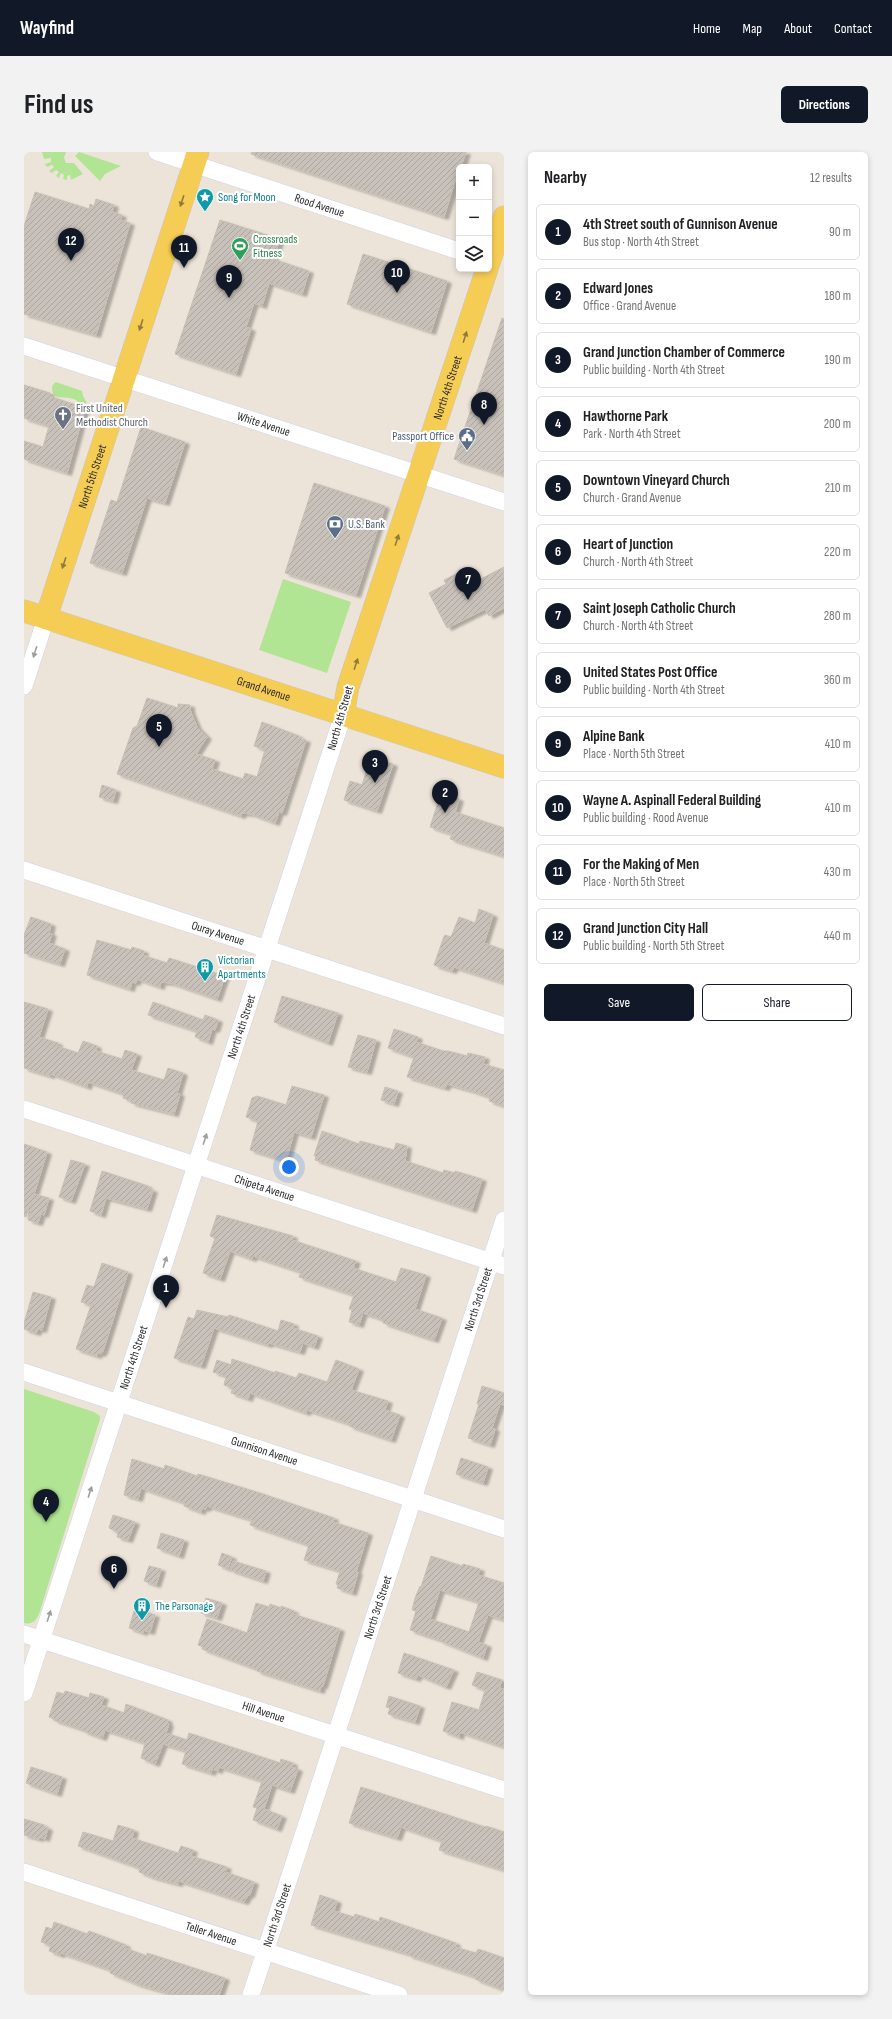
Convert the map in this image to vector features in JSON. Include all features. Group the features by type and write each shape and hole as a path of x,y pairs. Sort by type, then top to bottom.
{"main road":[{"name":"North 5th Street","path":"46,618 196,158"},
{"name":"North 4th Street","path":"492,262 504,217"},
{"name":"North 4th Street","path":"343,715 348,687 489,272"},
{"name":"Grand Avenue","path":"24,611 504,767"}],"street":[{"name":"Rood Avenue","path":"156,152 196,158 456,250"},
{"name":"White Avenue","path":"24,346 504,502"},
{"name":"North 5th Street","path":"24,686 46,618"},
{"name":"North 4th Street","path":"24,1693 343,715"},
{"name":"Ouray Avenue","path":"24,870 504,1026"},
{"name":"Chipeta Avenue","path":"24,1109 497,1264"},
{"name":"North 3rd Street","path":"252,1995 413,1499 497,1264 504,1220"},
{"name":"Gunnison Avenue","path":"24,1372 504,1529"},
{"name":"Hill Avenue","path":"24,1634 504,1790"},
{"name":"Teller Avenue","path":"24,1872 399,1995"}],"green space":[{"path":"42,152 66,152 64,158 66,163 74,163 83,174 71,180 70,175 67,176 67,180 63,179 64,175 61,173 59,178 56,176 59,172 56,170 52,173 49,171 54,167 52,165 47,167 45,164 51,162 51,158 44,159"},
{"path":"79,152 121,166 105,174 100,181 75,156"},
{"path":"56,382 82,391 87,403 82,404 73,399 57,397 52,390 52,386"},
{"path":"283,579 351,602 327,673 259,650"},
{"path":"24,1389 94,1412 100,1416 39,1614 37,1619 29,1623 24,1623"}],"building":[{"path":"252,152 466,152 462,164 456,164 456,177 444,217 251,154"},
{"path":"35,192 89,209 90,204 94,206 96,199 114,205 112,212 122,215 120,220 130,223 96,335 24,314 24,226"},
{"path":"220,220 280,239 273,259 309,271 302,294 269,283 262,306 254,303 246,327 251,329 236,374 175,354"},
{"path":"363,254 447,281 431,332 347,304"},
{"path":"502,318 504,319 504,475 454,459"},
{"name":"First United Methodist Church","path":"24,385 50,393 49,396 85,408 67,473 24,459 24,441 43,447 49,426 24,418"},
{"path":"141,427 185,442 165,503 147,498 122,573 90,563 111,500 117,502"},
{"name":"U.S. Bank","path":"314,483 385,506 356,595 285,573"},
{"path":"504,567 504,608 489,616 485,609 447,628 429,593 446,584 444,580 462,571 469,585"},
{"path":"147,698 178,708 178,704 190,705 190,710 197,727 207,737 196,754 215,760 212,769 243,779 245,773 257,777 265,750 254,746 262,722 306,740 282,813 279,812 275,823 251,814 242,813 241,816 117,774 133,728 137,726"},
{"path":"371,757 393,764 377,811 344,800 350,781 362,785"},
{"path":"102,785 116,790 113,801 99,797"},
{"path":"441,793 459,799 455,812 504,828 504,856 450,839 452,834 430,827"},
{"path":"479,909 493,915 484,943 504,950 504,983 454,967 452,971 434,965 445,935 451,937 459,917 475,923"},
{"path":"31,917 51,924 49,933 52,934 49,943 65,949 60,964 24,953 24,935"},
{"path":"97,940 131,950 132,947 144,951 143,955 145,956 167,963 169,958 225,976 217,999 171,983 161,982 160,987 137,979 136,983 132,982 130,989 87,975"},
{"path":"282,996 338,1013 328,1043 274,1022"},
{"path":"24,1002 48,1009 39,1037 58,1043 57,1046 78,1053 83,1041 97,1046 96,1051 122,1059 125,1050 137,1054 131,1070 164,1080 168,1068 183,1073 177,1093 180,1094 174,1114 131,1103 132,1101 123,1098 124,1094 88,1082 87,1087 51,1074 50,1076 24,1068"},
{"path":"153,1002 203,1020 205,1015 218,1020 215,1030 212,1029 208,1042 195,1037 197,1031 148,1015"},
{"path":"394,1029 418,1037 416,1042 443,1051 467,1056 468,1053 485,1057 483,1064 504,1070 504,1106 489,1101 490,1097 469,1090 447,1084 445,1088 407,1077 414,1057 388,1048"},
{"path":"358,1035 376,1040 367,1072 348,1067"},
{"path":"292,1086 324,1095 311,1137 294,1132 287,1157 284,1156 283,1160 250,1150 258,1121 246,1117 252,1098 257,1096 286,1105"},
{"path":"385,1087 398,1091 394,1104 381,1100"},
{"path":"322,1131 359,1144 360,1141 394,1150 396,1143 407,1146 405,1161 443,1173 444,1170 455,1173 455,1171 482,1179 472,1210 315,1160 316,1156 314,1156"},
{"path":"24,1144 47,1152 34,1194 49,1198 44,1215 41,1214 38,1223 28,1220 31,1211 28,1210 26,1217 24,1216"},
{"path":"71,1160 85,1164 71,1201 59,1197"},
{"path":"102,1171 148,1186 147,1188 153,1190 147,1209 106,1198 101,1215 90,1211"},
{"path":"217,1215 293,1236 292,1240 356,1261 353,1268 396,1282 401,1268 426,1275 415,1309 442,1318 434,1340 383,1323 384,1320 363,1313 359,1325 349,1322 352,1310 349,1309 354,1295 299,1277 301,1272 253,1256 252,1259 230,1251 220,1279 203,1273 215,1238 210,1236"},
{"path":"102,1263 128,1272 103,1351 101,1354 98,1353 97,1356 76,1349 91,1305 81,1302 87,1285 94,1287"},
{"path":"33,1292 51,1297 42,1330 38,1329 36,1333 24,1329 24,1323"},
{"path":"197,1310 228,1317 229,1315 278,1331 281,1320 294,1324 293,1328 318,1336 314,1347 303,1343 300,1352 269,1343 268,1345 214,1328 201,1366 174,1358 188,1317 194,1319"},
{"path":"232,1359 275,1373 275,1371 296,1378 299,1373 327,1382 336,1360 359,1369 351,1390 388,1401 385,1410 400,1415 391,1440 349,1426 350,1424 307,1410 306,1413 250,1393 248,1399 231,1393 233,1388 224,1385 226,1376 213,1372 217,1360 231,1365"},
{"path":"482,1386 504,1393 504,1405 500,1404 492,1428 495,1429 490,1445 468,1438 479,1404 477,1404"},
{"path":"461,1458 488,1467 483,1483 456,1474"},
{"path":"132,1459 164,1469 165,1465 197,1476 198,1474 260,1493 334,1518 333,1522 368,1533 356,1572 358,1572 352,1593 337,1588 338,1585 336,1584 340,1571 304,1560 309,1545 250,1525 252,1520 207,1506 206,1509 202,1508 201,1512 184,1506 185,1503 141,1488 138,1499 124,1495"},
{"path":"113,1515 135,1522 128,1540 117,1537 118,1532 109,1528"},
{"path":"161,1533 184,1540 179,1556 157,1548"},
{"path":"222,1553 232,1557 228,1569 218,1565"},
{"path":"431,1556 462,1566 463,1564 480,1569 478,1575 504,1583 504,1620 488,1615 478,1642 487,1645 483,1658 440,1640 410,1630 416,1611 412,1610 415,1598 420,1586 421,1587","holes":["440,1590 479,1602 469,1632 430,1619"]},
{"path":"233,1561 266,1571 263,1581 230,1570"},
{"path":"149,1566 161,1569 156,1585 144,1581"},
{"path":"206,1598 222,1603 217,1618 201,1613"},
{"path":"256,1603 269,1607 270,1604 281,1608 281,1606 294,1611 293,1614 340,1629 323,1686 321,1686 320,1691 257,1671 257,1669 202,1649 203,1647 198,1645 207,1619 247,1633"},
{"name":"The Parsonage","path":"135,1608 155,1615 150,1632 143,1630 143,1633 129,1628"},
{"path":"404,1653 454,1670 446,1687 418,1675 416,1679 398,1673"},
{"path":"477,1672 502,1680 499,1688 504,1689 504,1747 460,1732 459,1737 443,1731 452,1702 479,1710 485,1690 472,1685"},
{"path":"65,1691 89,1698 90,1693 104,1697 101,1705 124,1713 126,1704 168,1720 167,1723 169,1724 166,1733 187,1740 189,1733 280,1763 281,1759 293,1763 292,1767 298,1769 290,1791 272,1785 264,1809 282,1816 277,1829 253,1820 257,1808 253,1807 262,1781 219,1767 218,1771 212,1769 211,1773 182,1764 186,1751 163,1744 155,1764 141,1758 145,1743 105,1730 102,1738 54,1720 49,1717 57,1692 64,1694"},
{"path":"389,1696 420,1706 415,1722 388,1714 390,1708 386,1707"},
{"path":"31,1767 62,1777 57,1794 26,1783"},
{"path":"361,1787 504,1832 504,1870 439,1850 442,1841 401,1827 397,1838 349,1823"},
{"path":"24,1819 44,1825 43,1826 48,1828 45,1839 24,1835"},
{"path":"118,1825 134,1830 132,1838 178,1853 181,1846 193,1850 191,1856 227,1867 225,1872 254,1882 250,1895 248,1895 244,1902 179,1881 178,1884 152,1877 139,1872 140,1868 78,1846 83,1832 113,1841"},
{"path":"320,1895 337,1901 334,1911 354,1917 355,1914 379,1922 380,1917 456,1943 455,1947 476,1953 478,1949 504,1958 504,1990 475,1979 476,1977 408,1955 409,1954 311,1925"},
{"path":"54,1922 87,1934 89,1931 126,1945 125,1948 147,1956 147,1953 225,1978 219,1995 175,1995 137,1984 110,1973 111,1970 61,1953 60,1955 49,1951 51,1945 41,1942 46,1927 52,1929"}],"place":[{"name":"Song for Moon","path":"205,212"},
{"name":"Grand Junction City Hall","path":"71,261"},
{"name":"Crossroads Fitness","path":"240,261"},
{"name":"For the Making of Men","path":"184,268"},
{"name":"Wayne A. Aspinall Federal Building","path":"397,293"},
{"name":"Alpine Bank","path":"229,298"},
{"name":"United States Post Office","path":"484,425"},
{"name":"First United Methodist Church","path":"63,430"},
{"name":"Passport Office","path":"467,451"},
{"name":"U.S. Bank","path":"335,539"},
{"name":"Saint Joseph Catholic Church","path":"468,600"},
{"name":"Downtown Vineyard Church","path":"159,747"},
{"name":"Grand Junction Chamber of Commerce","path":"375,783"},
{"name":"Edward Jones","path":"445,813"},
{"name":"Victorian Apartments","path":"205,982"},
{"name":"4th Street south of Gunnison Avenue","path":"166,1308"},
{"name":"Hawthorne Park","path":"46,1522"},
{"name":"Heart of Junction","path":"114,1589"},
{"name":"The Parsonage","path":"142,1621"}]}
